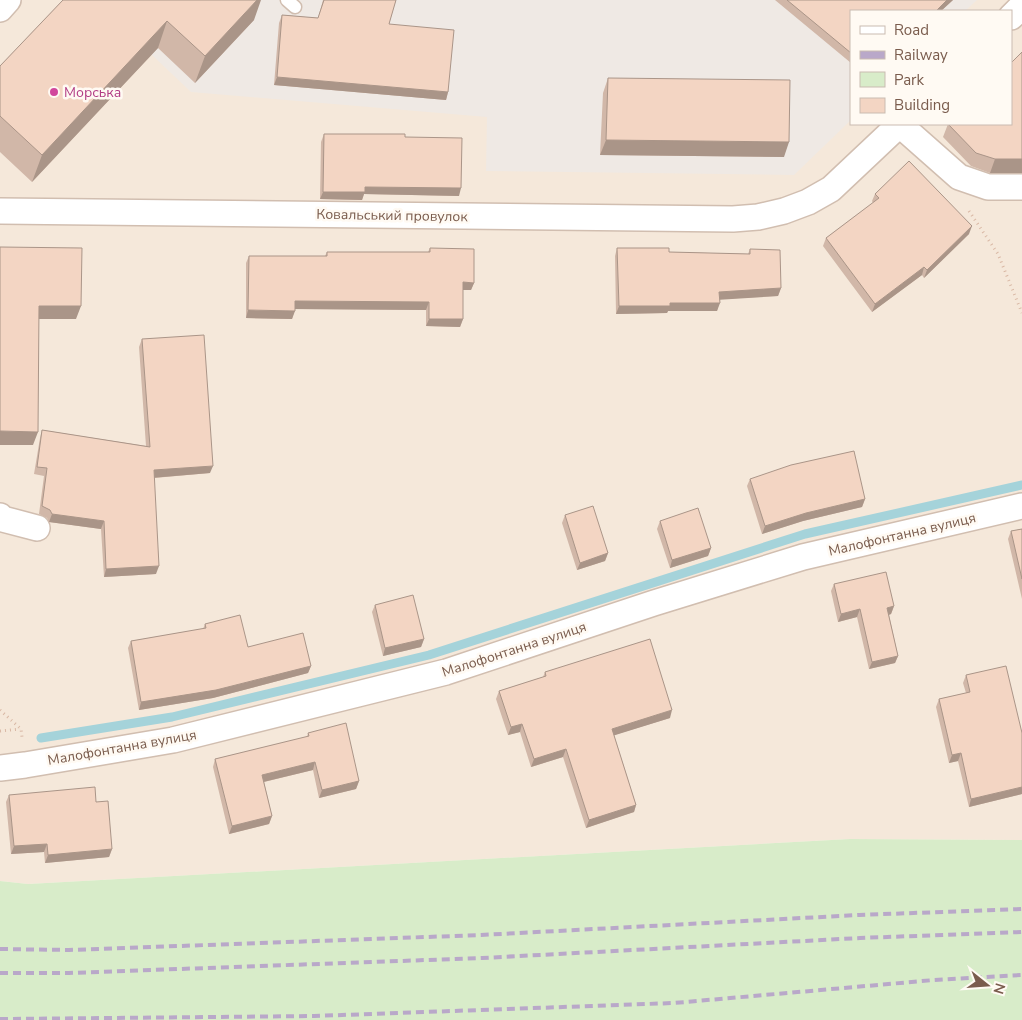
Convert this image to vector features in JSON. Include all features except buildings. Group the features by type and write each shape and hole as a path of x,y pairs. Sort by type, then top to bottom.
{"street":[{"path":"0,9 8,0"},
{"path":"1012,16 1022,6"},
{"name":"Ковальський провулок","path":"0,211 733,219 758,217 784,211 808,202 831,189 899,125"},
{"path":"901,125 960,177 988,187 1022,187"},
{"name":"Малофонтанна вулиця","path":"0,768 172,740 446,672 654,602 802,557 1022,506"},
{"path":"0,516 3,519 37,528"}],"path":[{"path":"968,208 998,254 1022,313"},
{"path":"0,710 21,729 0,731"}],"shaded area":[{"path":"0,0 1022,0 1022,840 850,839 28,884 0,881"},
{"path":"94,0 977,0 966,10 850,10 850,121 794,175 486,171 487,117 191,92"}],"green space":[{"path":"850,839 1022,840 1022,1020 0,1020 0,881 28,884"}],"waterway":[{"path":"41,738 172,717 429,655 805,534 1022,485"}],"railway":[{"path":"0,949 69,950 481,935 859,915 1022,909"},
{"path":"0,973 69,973 482,958 860,938 1022,932"},
{"path":"0,1019 314,1016 674,1003 934,980 1022,975"}],"place":[{"name":"Морська","path":"54,92"}]}
